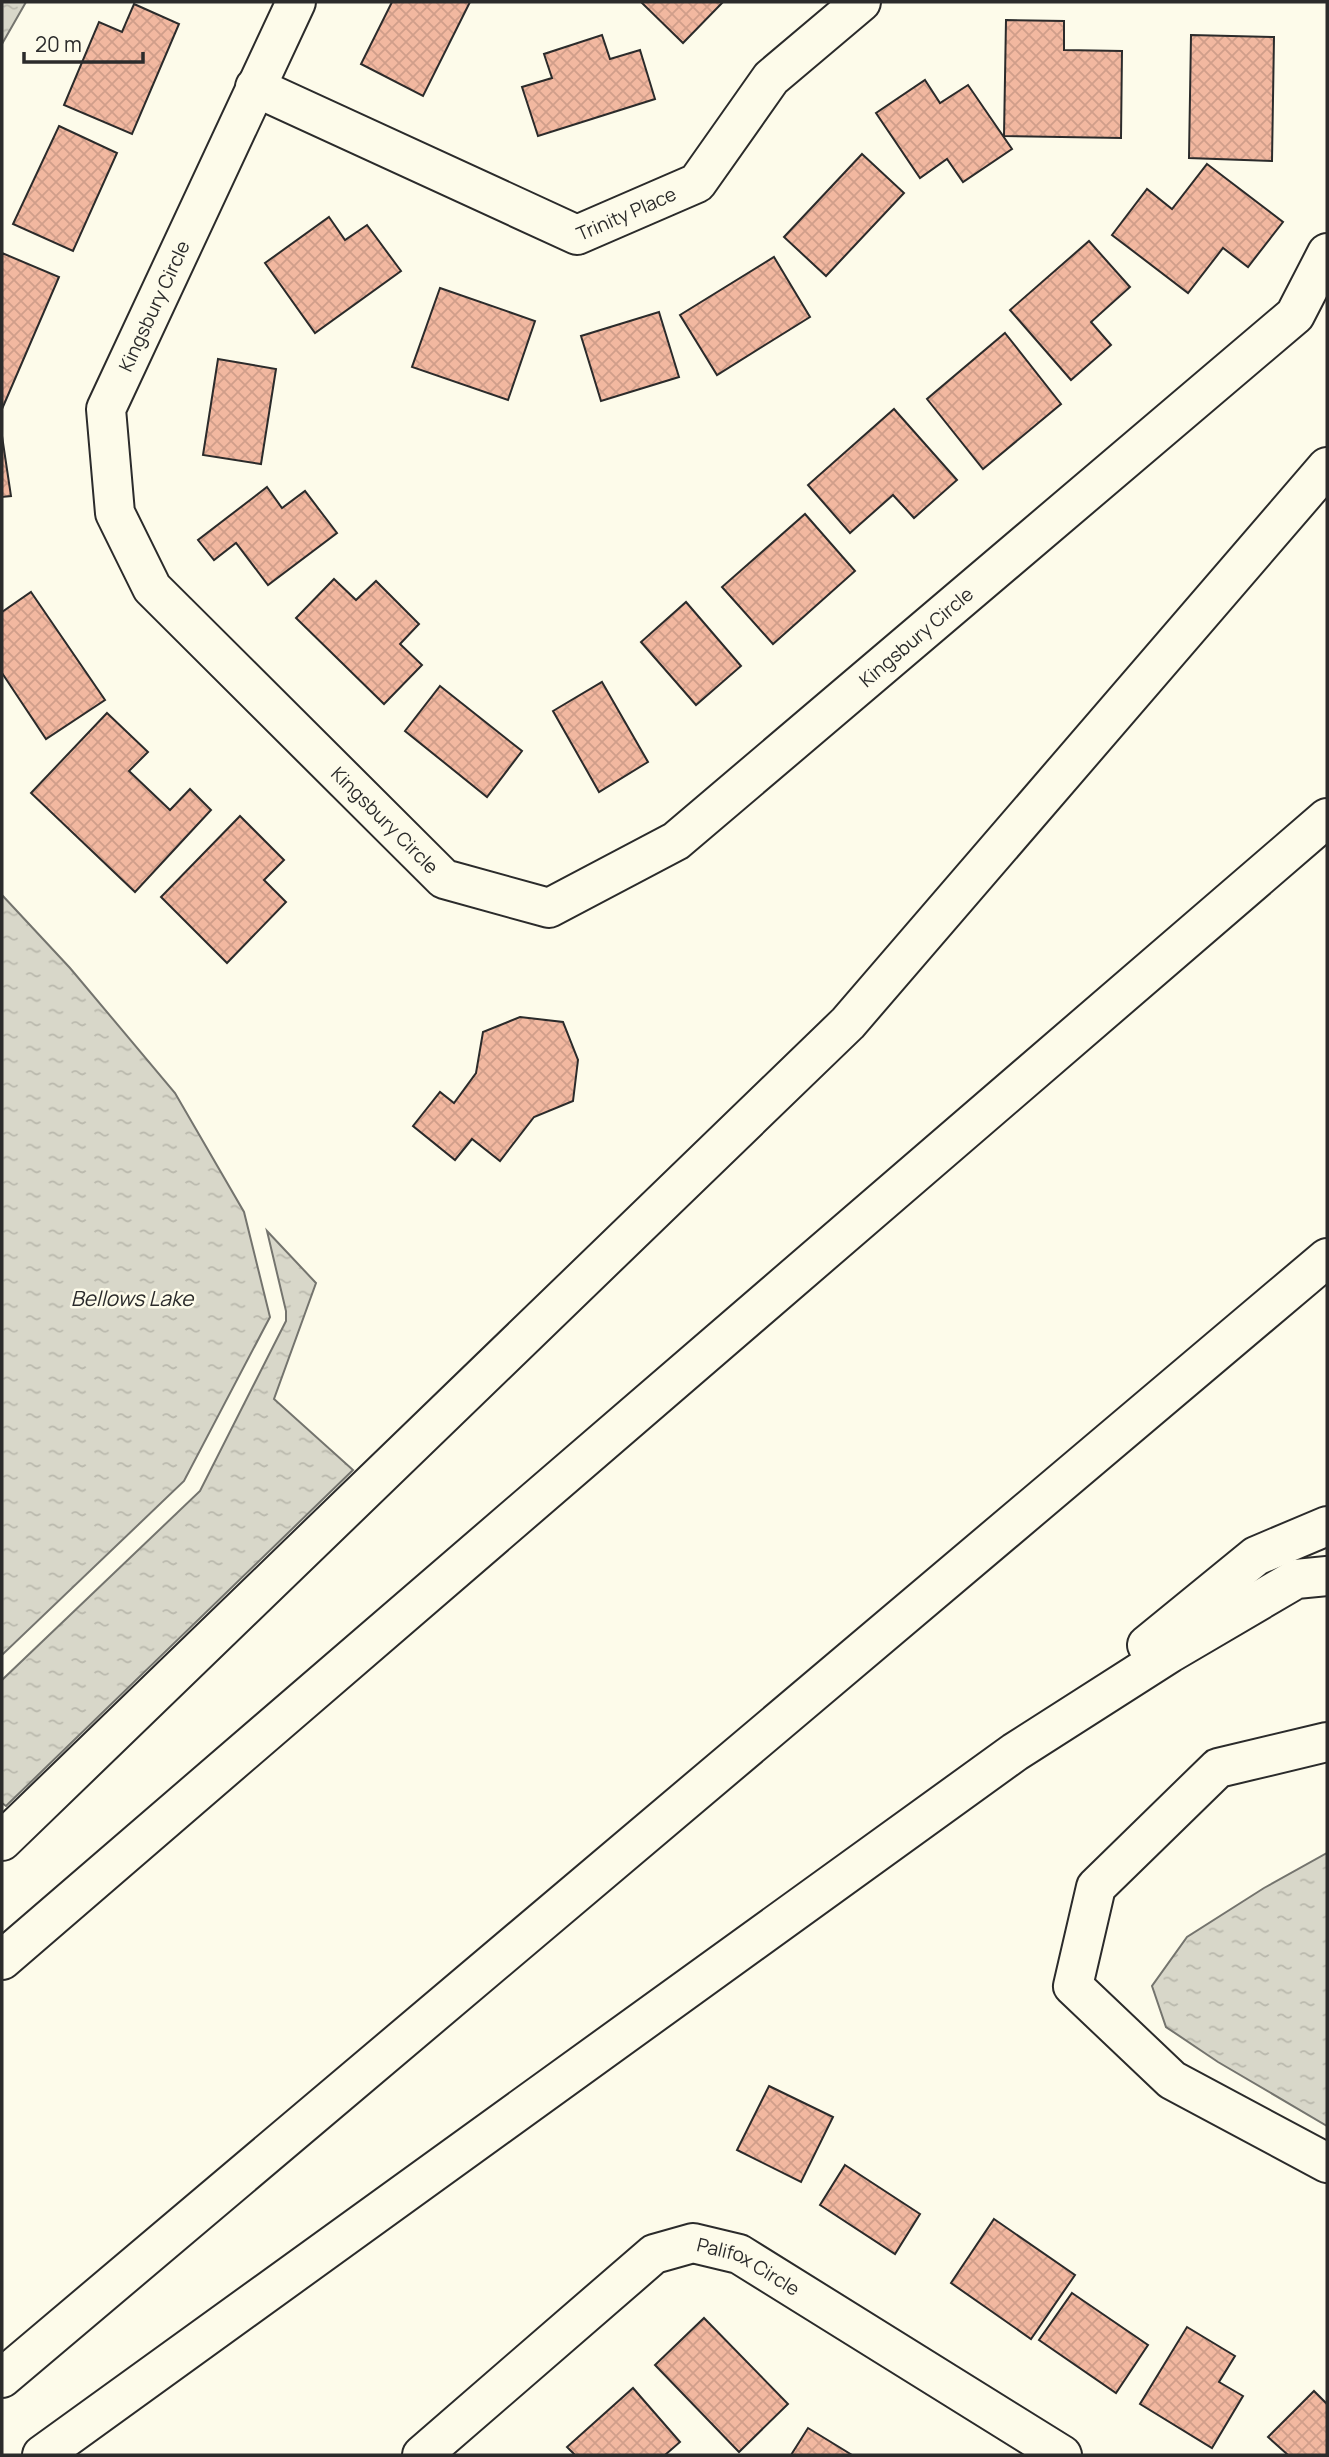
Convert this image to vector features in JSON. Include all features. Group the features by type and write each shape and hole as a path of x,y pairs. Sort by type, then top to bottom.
{"main road":[{"name":"Kingsbury Circle","path":"296,2 106,409 115,513 152,588 444,879 549,908 676,841 1295,316 1327,253"},
{"name":"Trinity Place","path":"255,87 577,235 697,183 771,78 861,2"},
{"path":"2,1841 848,1023 1327,467"},
{"path":"2,1960 1327,817"},
{"path":"2,2378 1327,1258"},
{"path":"1016,1752 1255,1556 1327,1526"},
{"path":"42,2455 1016,1752 1170,1653 1296,1578 1327,1576"},
{"path":"1327,1742 1218,1768 1096,1887 1073,1986 1172,2080 1327,2163"},
{"name":"Palifox Circle","path":"422,2455 654,2254 693,2243 739,2254 1062,2455"}],"water":[{"path":"2,2 26,2 2,44"},
{"name":"Bellows Lake","path":"2,895 70,968 175,1093 244,1212 270,1317 184,1481 2,1655"},
{"path":"267,1231 316,1283 274,1399 353,1470 6,1806 2,1803 2,1680 200,1491 286,1321"},
{"path":"1327,1853 1327,2126 1218,2062 1166,2027 1152,1986 1187,1937 1264,1888"}],"building":[{"path":"392,2 470,2 423,96 361,64"},
{"path":"641,2 723,2 683,43"},
{"path":"134,4 179,24 132,134 64,105 99,22 122,32"},
{"path":"1006,20 1064,21 1064,50 1122,51 1121,138 1004,136"},
{"path":"602,35 610,59 640,50 655,99 538,136 522,87 552,78 544,54"},
{"path":"1191,35 1274,37 1272,161 1189,158"},
{"path":"925,80 940,103 968,85 1012,149 963,182 947,159 920,178 876,113"},
{"path":"59,126 117,153 73,251 13,224"},
{"path":"862,154 904,193 826,276 784,237"},
{"path":"1207,164 1283,222 1248,267 1223,248 1188,293 1112,235 1147,189 1172,209"},
{"path":"329,217 345,240 367,225 401,271 315,333 265,263"},
{"path":"1089,241 1130,287 1091,322 1111,345 1071,380 1010,310"},
{"path":"2,253 59,277 2,409"},
{"path":"774,257 810,317 717,375 680,315"},
{"path":"440,288 535,321 508,400 412,367"},
{"path":"659,312 679,377 601,401 581,336"},
{"path":"1005,333 1061,404 983,469 927,399"},
{"path":"218,359 276,369 261,464 203,455"},
{"path":"894,409 957,480 914,518 893,495 850,533 808,485"},
{"path":"2,436 11,496 2,497"},
{"path":"267,487 282,508 305,491 337,533 268,585 236,543 214,560 198,540"},
{"path":"805,514 855,571 773,644 722,587"},
{"path":"334,579 356,600 376,581 419,624 400,644 422,665 384,704 296,618"},
{"path":"31,592 105,700 46,739 2,673 2,612"},
{"path":"686,602 741,666 696,705 641,642"},
{"path":"602,682 648,762 599,792 553,711"},
{"path":"440,686 522,751 487,797 405,731"},
{"path":"107,713 148,752 129,771 170,810 190,789 211,810 135,892 31,793"},
{"path":"240,816 284,860 264,880 286,902 227,963 161,897"},
{"path":"520,1017 563,1022 578,1060 573,1101 534,1117 500,1161 472,1139 455,1160 413,1126 440,1092 454,1103 476,1073 483,1032"},
{"path":"769,2086 833,2117 801,2182 737,2150"},
{"path":"845,2165 920,2214 895,2254 820,2205"},
{"path":"994,2219 1075,2275 1031,2339 951,2283"},
{"path":"1072,2293 1148,2345 1116,2393 1039,2340"},
{"path":"704,2318 788,2404 739,2452 655,2365"},
{"path":"1187,2327 1235,2356 1219,2382 1243,2396 1212,2448 1140,2404"},
{"path":"633,2388 680,2442 665,2455 575,2455 567,2447"},
{"path":"1314,2391 1327,2404 1327,2455 1288,2455 1268,2437"},
{"path":"808,2428 852,2455 791,2455"}]}
